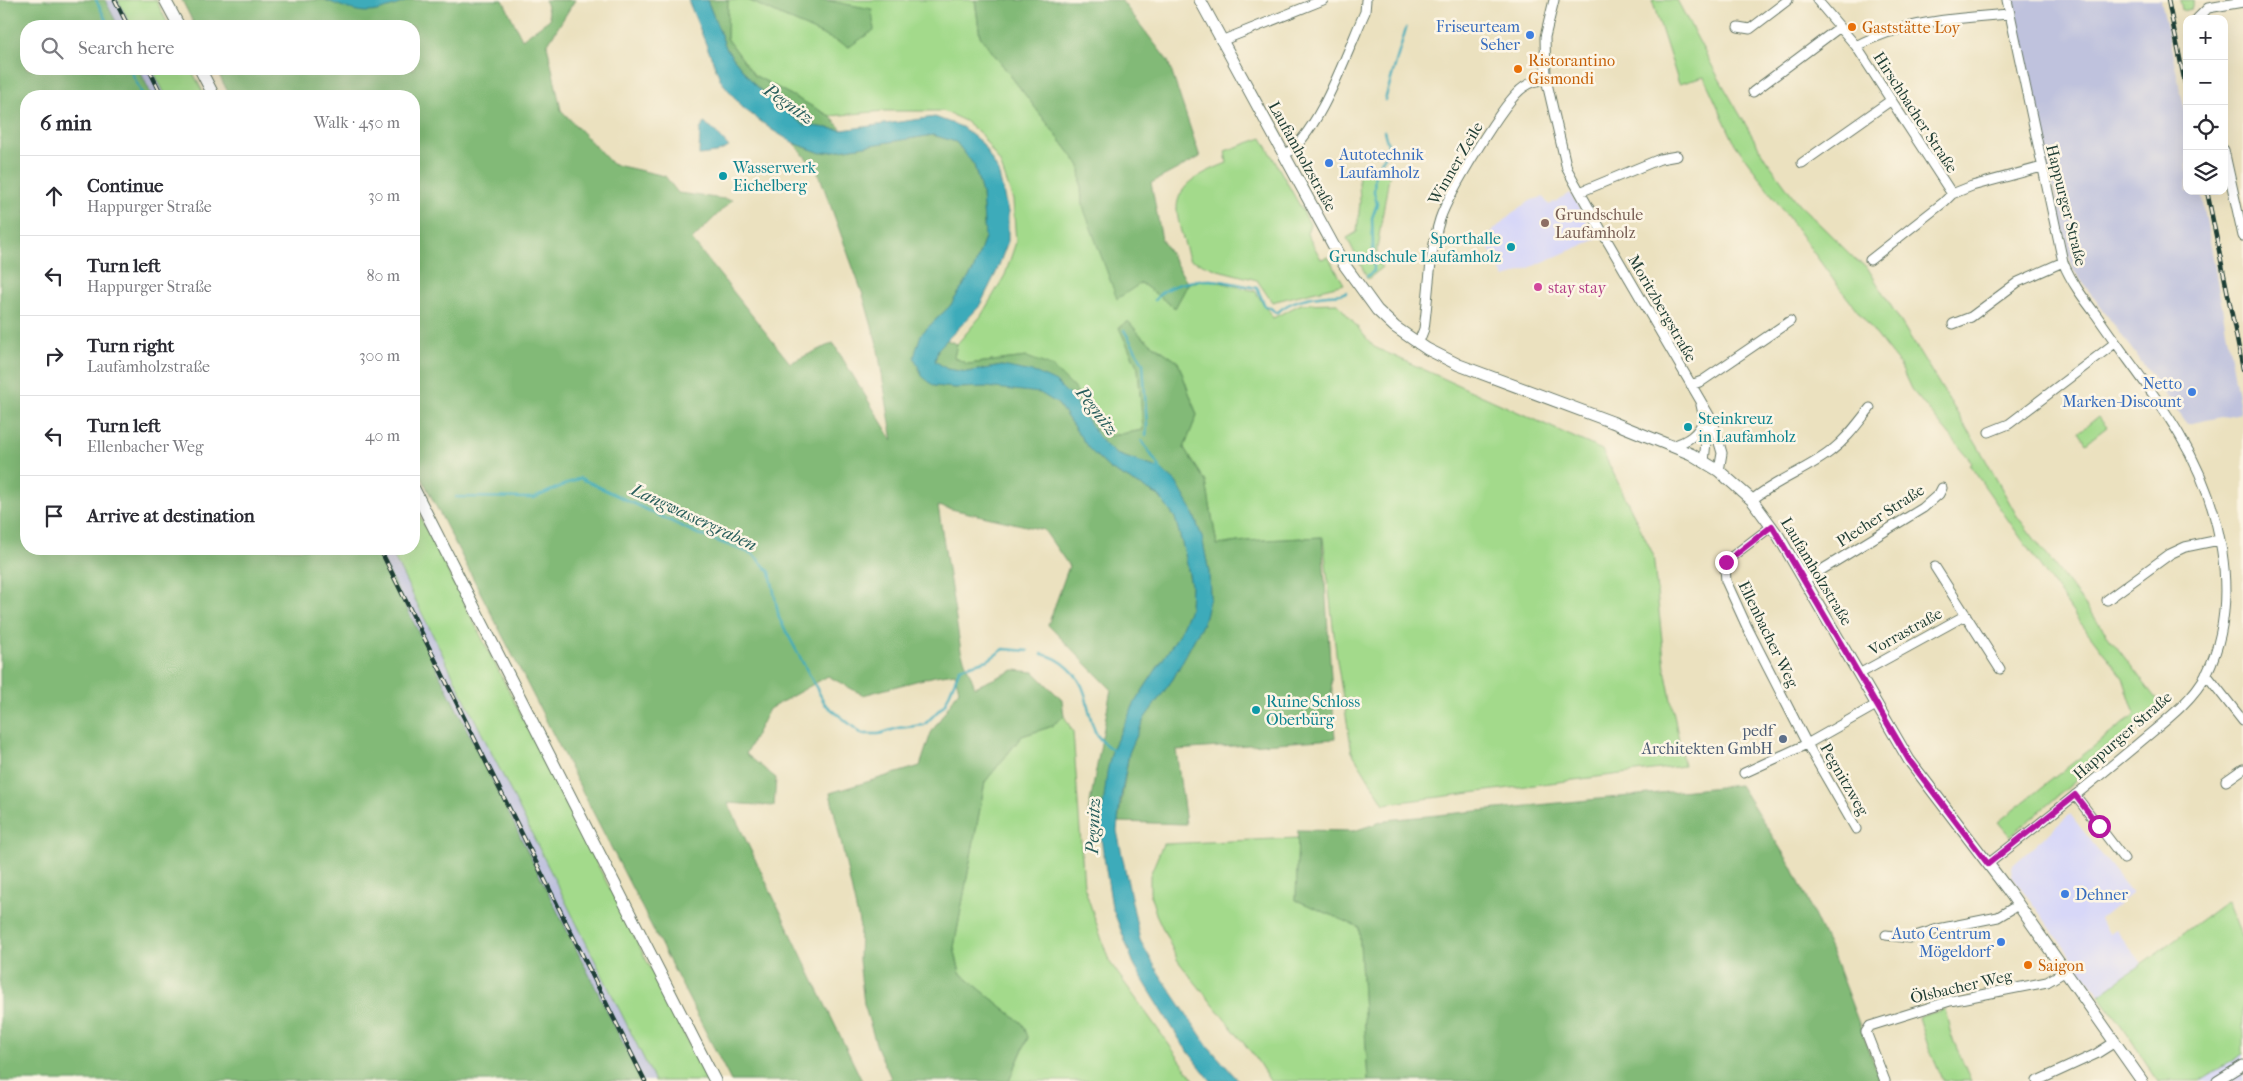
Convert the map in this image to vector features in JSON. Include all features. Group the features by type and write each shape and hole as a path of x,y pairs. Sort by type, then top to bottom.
{"main road":[{"path":"165,0 176,20"},
{"name":"Laufamholzstraße","path":"1200,0 1343,263 1359,288 1383,316 1418,344 1459,365 1672,446 1719,471 1752,500 1772,526 1876,705 1916,769 2066,971 2142,1081"},
{"path":"203,75 211,90"},
{"path":"420,501 715,1081"}],"street":[{"path":"1221,41 1321,0"},
{"path":"1284,156 1297,147 1314,124 1365,12 1366,0"},
{"name":"Moritzbergstraße","path":"1554,0 1545,37 1546,79 1567,169 1716,429 1722,453 1719,471"},
{"path":"1738,27 1750,30 1788,0"},
{"name":"Hirschbacher Straße","path":"1817,0 1856,46 1952,194"},
{"name":"Happurger Straße","path":"1988,864 2168,719 2189,697 2206,674 2220,634 2224,608 2224,578 2219,540 2210,502 2180,435 2145,382 2074,285 2063,262 2007,0"},
{"path":"2201,15 2208,8 2243,2"},
{"path":"1856,46 1878,36 1946,18 2010,14"},
{"path":"1753,92 1840,27"},
{"name":"Winner Zeile","path":"1418,344 1424,329 1437,232 1447,201 1506,107 1524,87 1537,80 1546,79"},
{"path":"1802,163 1890,100"},
{"path":"1580,192 1660,159 1677,156"},
{"path":"1870,260 1952,194 1972,186 2042,167"},
{"path":"2228,168 2243,236"},
{"path":"1952,324 1971,317 2018,282 2063,262"},
{"path":"1691,386 1790,321"},
{"path":"1989,432 2009,424 2115,343"},
{"name":"Moritzbergstraße","path":"1700,403 1707,431 1704,462"},
{"path":"1752,500 1767,488 1830,452 1846,437 1870,408"},
{"path":"1672,446 1687,441 1695,434 1704,419"},
{"name":"Plecher Straße","path":"1804,580 1923,508 1939,494 1942,488"},
{"name":"Ellenbacher Weg","path":"1772,526 1730,558 1726,562 1724,573 1737,606 1807,744"},
{"path":"2107,600 2170,554 2185,547 2219,540"},
{"name":"Vorrastraße","path":"1935,567 2000,669"},
{"name":"Vorrastraße","path":"1859,674 1966,615"},
{"path":"2206,674 2243,721"},
{"name":"Pegnitzweg","path":"1744,773 1807,744 1876,705"},
{"name":"Pegnitzweg","path":"1807,744 1856,829"},
{"path":"2226,781 2243,769"},
{"name":"Happurger Straße","path":"2075,795 2124,859"},
{"path":"1886,935 1909,938 1938,929 1998,917 2018,905"},
{"name":"Ölsbacher Weg","path":"1885,1081 1866,1032 1870,1026 1950,1001 2043,983 2066,971"},
{"path":"2037,1081 2096,1054 2116,1042"},
{"path":"2218,1081 2243,1064"}],"shaded area":[{"path":"105,0 118,0 128,20 115,20"},
{"path":"2009,0 2161,0 2183,102 2183,195 2202,195 2241,413 2187,424 2072,268"},
{"path":"142,75 155,75 162,90 149,90"},
{"name":"Grundschule Laufamholz","path":"1570,193 1597,239 1505,278 1483,239 1520,207 1532,200 1543,197 1549,205"},
{"path":"380,555 393,555 655,1081 642,1081"},
{"path":"2070,814 2132,893 2099,920 2110,934 2116,930 2142,963 2099,995 2011,874 2013,865"},
{"path":"2243,1054 2243,1081 2199,1081"}],"green space":[{"path":"0,0 105,0 115,20 20,20 20,75 142,75 149,90 20,90 20,555 380,555 642,1081 0,1081"},
{"path":"118,0 156,0 166,20 128,20"},
{"path":"182,0 503,0 522,39 550,19 545,0 575,0 547,45 561,110 612,164 665,176 678,193 732,200 692,240 790,363 833,343 893,441 877,344 863,295 819,174 794,143 821,153 933,135 956,142 974,165 982,193 985,238 973,271 950,306 921,334 934,386 955,388 986,387 1039,392 1058,404 1089,449 1110,469 1159,496 1175,518 1191,585 1190,609 1178,636 1135,702 1112,750 1101,818 1088,814 1111,689 1048,625 1069,566 1044,530 938,506 961,651 975,687 1014,670 1034,672 1062,700 1064,716 1050,727 1022,736 985,782 954,947 960,973 1023,1024 1028,1037 1009,1081 885,1081 891,1078 877,1047 864,1004 859,960 860,927 830,793 920,766 931,733 959,690 955,673 935,676 863,695 828,676 769,709 746,754 776,778 774,806 728,803 862,1081 731,1081 420,475 420,90 227,90 219,75 420,75 420,20 192,20"},
{"path":"707,0 728,0 727,38 754,75 830,116 842,130 804,125 775,104 754,84 727,50"},
{"path":"728,0 748,0 849,47 872,10 825,0 975,0 980,36 1080,166 1082,204 1141,283 1175,308 1188,284 1207,279 1255,291 1273,318 1301,304 1337,303 1374,347 1602,450 1653,554 1665,669 1684,766 1384,804 1352,752 1337,661 1323,537 1246,541 1217,545 1206,482 1184,448 1197,415 1178,362 1142,337 1128,321 1119,327 1138,368 1143,430 1109,436 1072,386 1027,357 967,364 954,357 957,344 981,316 1005,275 1016,242 1013,200 1000,163 980,133 965,121 943,111 884,111 830,116 754,75 727,38"},
{"path":"748,0 825,0 872,9 874,30 849,47"},
{"path":"975,0 1121,0 1168,61 1200,157 1151,183 1162,240 1188,284 1175,308 1141,283 1117,299 1082,204 1080,166 980,36"},
{"path":"1652,0 1677,0 1717,75 1765,158 1798,203 1857,261 1867,267 1983,455 2017,516 2163,708 2010,836 1998,822 2135,714 2123,678 2076,617 1969,464 1972,462 1911,389 1900,365 1835,282 1735,144 1704,77 1679,84"},
{"path":"2180,0 2194,0 2191,9 2182,11"},
{"path":"155,75 194,75 202,90 163,90"},
{"path":"1262,138 1310,224 1307,234 1321,259 1328,257 1344,284 1272,302 1257,280 1218,270 1189,259 1180,229 1177,210 1182,192 1194,179 1227,163 1225,151"},
{"path":"1358,164 1390,171 1377,248 1377,260 1382,268 1368,279 1347,238 1357,232 1360,202"},
{"path":"1128,321 1142,337 1178,362 1197,415 1184,448 1206,482 1217,545 1246,541 1322,537 1335,739 1176,750 1186,824 1118,822 1129,753 1144,719 1173,679 1203,623 1210,597 1209,572 1202,537 1191,508 1161,469 1116,454 1103,443 1072,398 1002,366 967,372 947,369 935,361 938,349 947,340 957,344 954,357 967,364 1027,357 1051,366 1072,386 1109,436 1143,430 1138,368 1119,328"},
{"path":"2098,417 2107,427 2086,443 2079,432"},
{"path":"420,517 708,1081 655,1081 393,555 420,555"},
{"path":"1064,716 1073,732 1084,886 1109,961 1195,1081 1009,1081 1028,1038 1023,1024 960,973 954,947 985,782 1022,736 1050,727"},
{"path":"1740,785 1792,867 1834,958 1881,1081 1368,1081 1359,927 1296,900 1298,830 1354,831 1387,820"},
{"path":"1298,838 1296,900 1359,926 1368,1081 1270,1081 1255,1057 1178,961 1156,914 1150,893 1150,875 1163,844"},
{"path":"2227,901 2243,940 2243,1054 2199,1081 2158,1081 2099,995"},
{"path":"1945,1009 1951,1035 1971,1081 1943,1081 1927,1043 1919,1017"}],"water":[{"path":"325,0 410,0 385,9 367,12 350,9"},
{"path":"688,0 707,0 727,50 754,84 775,104 804,125 842,130 935,117 962,127 982,143 998,171 1008,212 1008,241 996,273 979,307 938,349 935,361 947,369 967,372 1002,366 1037,373 1056,382 1072,398 1103,443 1116,454 1161,469 1176,482 1191,508 1202,537 1209,572 1210,597 1203,623 1173,679 1144,719 1129,753 1117,831 1140,940 1158,972 1208,1046 1239,1081 1211,1081 1183,1045 1135,967 1112,907 1100,833 1107,772 1112,750 1135,702 1178,636 1190,609 1191,585 1175,518 1159,496 1110,469 1089,449 1058,404 1040,393 986,387 955,388 934,386 922,376 914,357 921,334 950,306 973,271 985,238 982,193 974,165 956,142 933,135 821,153 794,143 772,130 743,108 721,81"},
{"path":"704,123 712,128 729,147 716,153 699,155 700,130"}],"waterway":[{"name":"Langwassergraben","path":"96,0 106,20"},
{"path":"1385,100 1406,28"},
{"name":"Langwassergraben","path":"133,75 140,90"},
{"path":"1367,276 1374,271 1372,218 1377,204 1374,192 1375,169 1387,154 1388,145 1384,131"},
{"path":"1155,300 1163,291 1177,285 1192,281 1211,280 1257,288 1265,306 1277,313 1288,305 1306,298 1346,292"},
{"path":"1124,330 1143,363 1146,435"},
{"path":"1142,441 1162,471"},
{"name":"Langwassergraben","path":"456,497 534,498 580,478 698,534 753,554 770,572 779,618 825,704 862,734 879,734 898,728 924,725 945,704 960,668 988,660 1004,649 1028,651"},
{"name":"Langwassergraben","path":"1042,654 1063,663 1079,680 1085,694 1095,731 1103,742 1114,751"}],"railway":[{"path":"115,0 125,20"},
{"path":"2168,0 2183,73"},
{"path":"152,75 159,90"},
{"path":"2208,195 2243,369"},
{"path":"383,555 645,1081"}],"place":[{"name":"Gaststätte Loy","path":"1852,27"},
{"name":"Friseurteam Seher","path":"1530,35"},
{"name":"Ristorantino Gismondi","path":"1518,69"},
{"name":"Autotechnik Laufamholz","path":"1329,163"},
{"name":"Wasserwerk Eichelberg","path":"723,176"},
{"name":"Grundschule Laufamholz","path":"1545,223"},
{"name":"Sporthalle Grundschule Laufamholz","path":"1511,247"},
{"name":"stay stay","path":"1538,287"},
{"name":"Netto Marken-Discount","path":"2192,392"},
{"name":"Steinkreuz in Laufamholz","path":"1688,427"},
{"name":"Ruine Schloss Oberbürg","path":"1256,710"},
{"name":"pedf Architekten GmbH","path":"1783,739"},
{"name":"Dehner","path":"2065,894"},
{"name":"Auto Centrum Mögeldorf","path":"2001,942"},
{"name":"Saigon","path":"2028,965"}],"route":[{"path":"1726,562 1772,526 1909,760 1988,864 2075,795 2099,826"}],"water label":[{"name":"Pegnitz","path":"789,104"},
{"name":"Pegnitz","path":"1097,411"},
{"name":"Pegnitz","path":"1093,826"}]}
